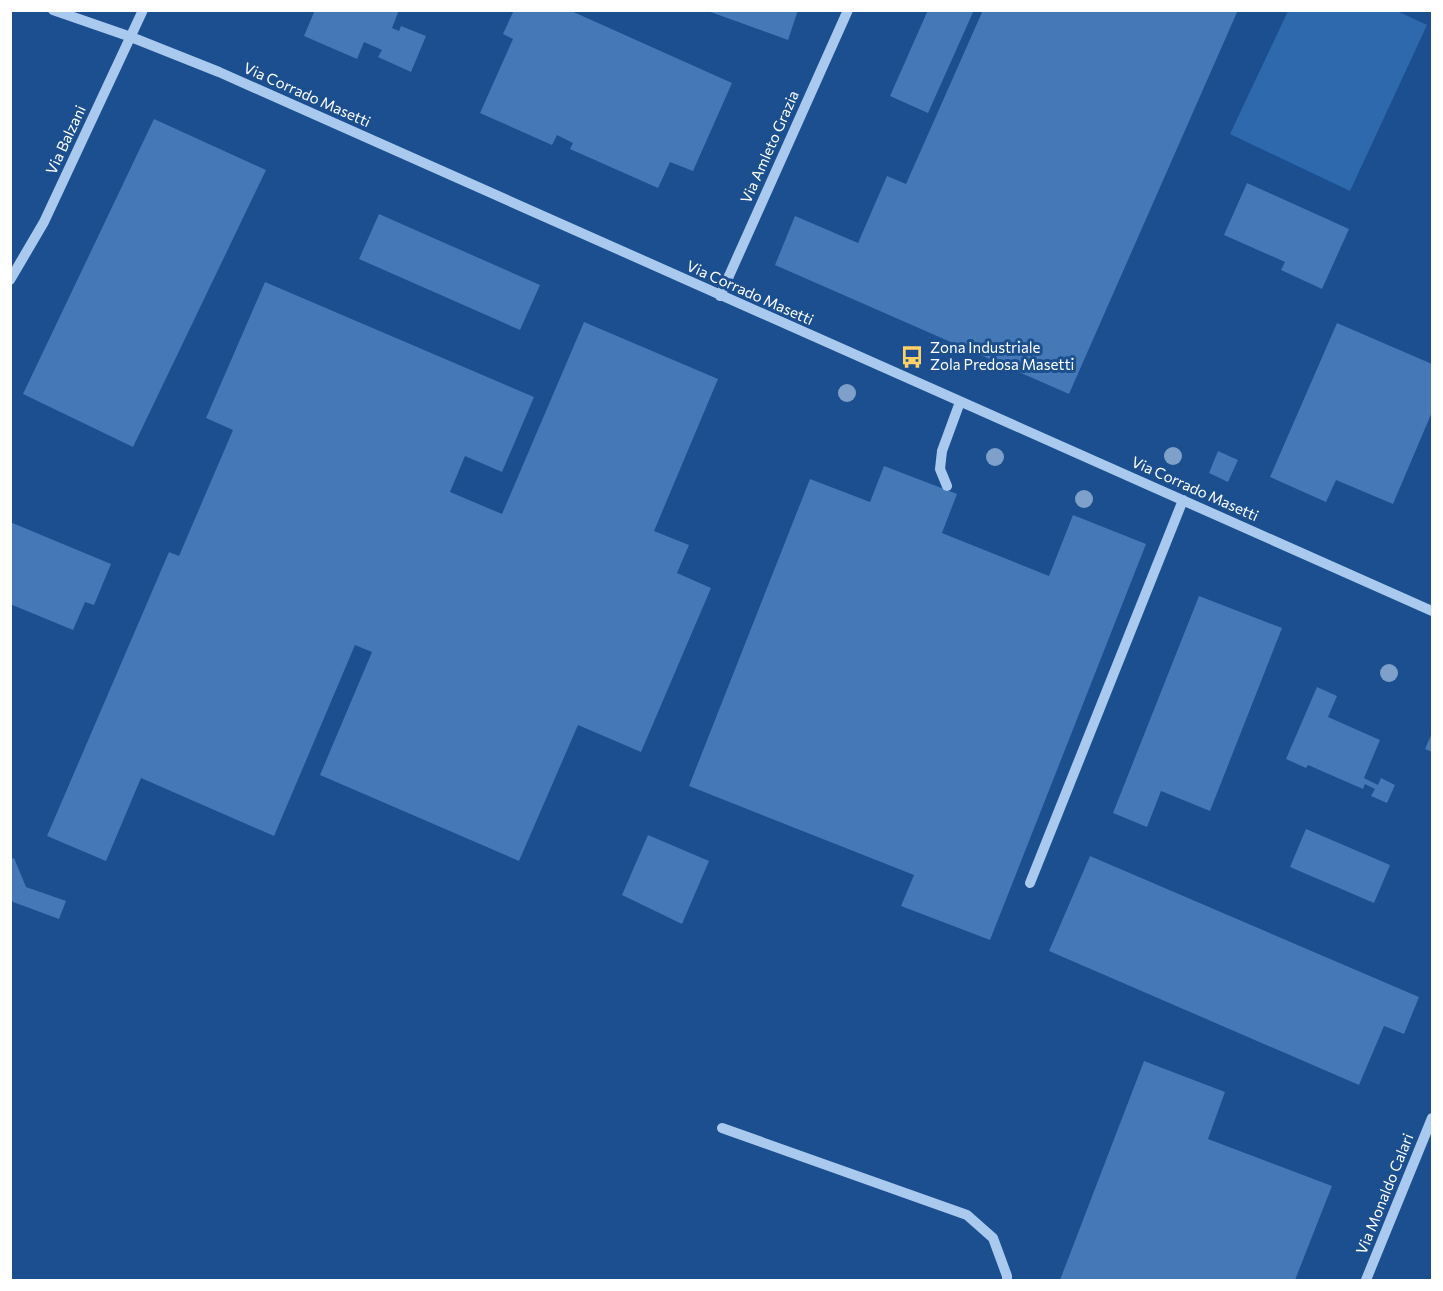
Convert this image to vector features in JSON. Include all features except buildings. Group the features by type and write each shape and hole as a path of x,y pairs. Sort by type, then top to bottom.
{"street":[{"name":"Via Corrado Masetti","path":"53,10 131,37 230,77 1432,611"},
{"name":"Via Balzani","path":"10,280 44,222 143,10"},
{"name":"Via Amleto Grazia","path":"720,296 848,10"},
{"path":"947,486 940,469 942,451 960,402"},
{"path":"1030,883 1183,500"},
{"name":"Via Monaldo Calari","path":"1366,1281 1432,1118"},
{"path":"722,1128 967,1215 993,1238 1007,1276 1006,1281"}],"shaded area":[{"path":"1288,11 1397,11 1427,25 1350,191 1230,134"}],"place":[{"name":"Zona Industriale Zola Predosa Masetti","path":"912,357"}]}
